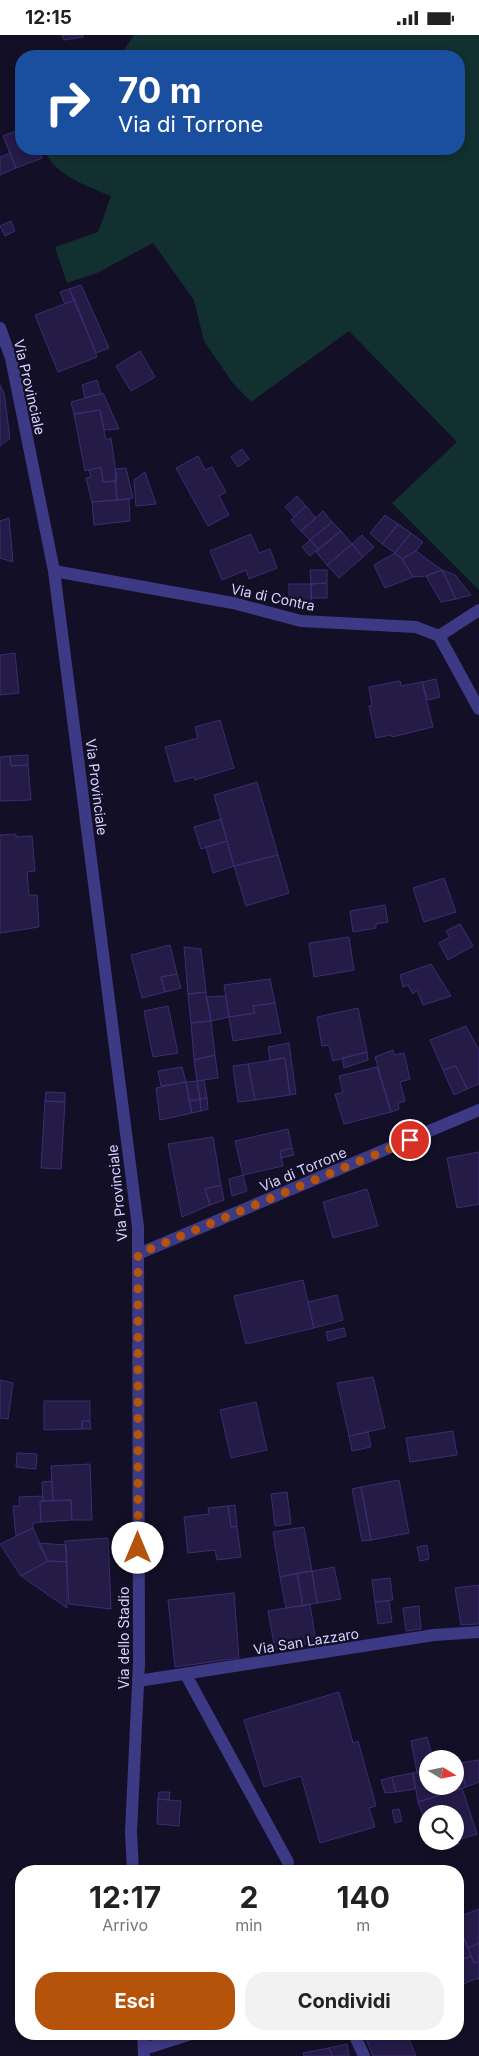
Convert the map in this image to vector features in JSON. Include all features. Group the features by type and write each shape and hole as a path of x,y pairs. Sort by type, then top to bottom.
{"street":[{"name":"Via Provinciale","path":"0,328 10,358 54,571 138,1227 138,1254"},
{"name":"Via di Contra","path":"54,571 233,603 301,621 416,627 439,636"},
{"path":"479,610 439,636 479,709"},
{"name":"Via di Torrone","path":"138,1254 479,1110"},
{"name":"Via dello Stadio","path":"133,1865 131,1832 138,1681 138,1254"},
{"name":"Via San Lazzaro","path":"138,1681 434,1635 479,1632"},
{"path":"186,1675 288,1862"},
{"path":"143,2040 144,2053 176,2040"},
{"path":"357,2040 364,2056"}],"green space":[{"path":"134,35 479,35 479,590 392,503 457,442 349,331 251,402 232,382 204,341 194,300 153,243 97,273 67,283 55,247 98,232 111,196 72,179 55,166 46,155 465,155 465,50 124,50"}],"building":[{"path":"62,35 83,35 83,37 64,40"},
{"path":"15,131 15,155 41,155 42,158 16,168 3,136"},
{"path":"10,153 16,168 0,175 0,157"},
{"path":"11,221 15,231 5,236 0,226"},
{"path":"81,285 109,348 96,353 69,289"},
{"path":"69,289 75,300 65,304 60,292"},
{"path":"75,300 97,357 58,372 35,315"},
{"path":"140,351 155,377 131,391 116,366"},
{"path":"97,380 101,394 85,398 82,385"},
{"path":"0,385 4,393 10,438 0,446"},
{"path":"103,393 119,429 104,430 100,410 74,414 71,402"},
{"path":"100,410 106,440 111,438 117,481 103,482 101,467 85,471 74,414"},
{"path":"242,449 249,459 238,467 231,457"},
{"path":"198,456 205,470 212,467 226,492 219,496 229,515 208,526 176,468"},
{"path":"101,467 103,482 115,481 117,500 92,502 86,478 91,477 89,470"},
{"path":"126,468 133,498 117,500 115,469"},
{"path":"145,472 156,504 136,506 134,480"},
{"path":"297,496 306,506 294,517 285,507"},
{"path":"129,499 130,521 94,525 92,502"},
{"path":"306,506 316,518 301,531 291,520"},
{"path":"323,511 332,522 310,540 301,531"},
{"path":"385,515 398,524 382,544 370,533"},
{"path":"9,518 13,562 0,558 0,521"},
{"path":"332,522 341,531 318,549 310,540"},
{"path":"398,524 411,533 395,553 382,544"},
{"path":"341,531 352,544 327,565 316,552"},
{"path":"411,533 423,542 416,551 402,559 395,553"},
{"path":"251,534 259,553 270,549 277,568 249,579 246,570 222,580 210,551"},
{"path":"362,535 374,547 363,557 352,544"},
{"path":"310,540 318,549 310,556 302,547"},
{"path":"352,544 363,557 339,578 327,565"},
{"path":"416,551 442,570 426,576 413,577 402,559"},
{"path":"395,553 402,559 413,577 385,588 374,565"},
{"path":"310,570 327,570 327,583 311,584"},
{"path":"442,570 456,599 441,602 426,576"},
{"path":"442,570 455,575 471,595 456,599"},
{"path":"327,583 327,598 311,598 311,584"},
{"path":"289,584 311,584 312,606 289,606"},
{"path":"15,653 19,693 0,695 0,655"},
{"path":"436,679 440,697 428,700 422,682"},
{"path":"400,681 401,686 422,682 433,727 392,737 391,735 376,738 369,706 372,705 369,687"},
{"path":"220,720 234,768 195,780 194,777 175,782 165,747 198,738 195,727"},
{"path":"28,755 28,765 11,766 10,756"},
{"path":"10,756 11,766 28,765 31,800 0,801 0,757"},
{"path":"257,782 278,855 234,866 214,795"},
{"path":"221,819 227,841 201,849 194,827"},
{"path":"16,834 16,837 32,836 35,871 27,872 29,895 37,895 39,927 0,933 0,835"},
{"path":"227,841 234,866 213,873 206,847"},
{"path":"278,855 289,893 246,906 234,866"},
{"path":"444,878 456,912 424,922 413,888"},
{"path":"385,905 388,922 376,924 376,928 353,932 350,911"},
{"path":"460,924 473,946 448,960 439,943 450,937 446,931"},
{"path":"349,937 354,970 314,977 309,943"},
{"path":"170,945 177,974 161,977 165,992 142,998 131,955"},
{"path":"184,947 201,949 206,992 188,994"},
{"path":"431,964 451,996 423,1005 417,990 413,994 408,985 403,987 400,975"},
{"path":"177,974 181,988 165,992 161,977"},
{"path":"270,979 275,1003 253,1006 255,1013 229,1017 224,985"},
{"path":"206,992 211,1021 191,1023 188,994"},
{"path":"226,996 229,1017 211,1021 206,997"},
{"path":"275,1003 281,1033 233,1041 229,1017 255,1013 253,1006"},
{"path":"168,1006 178,1053 153,1057 144,1011"},
{"path":"358,1008 367,1052 333,1061 329,1045 322,1046 317,1017"},
{"path":"211,1021 215,1055 194,1060 191,1023"},
{"path":"466,1026 479,1050 479,1084 467,1089 456,1066 443,1070 430,1040"},
{"path":"289,1043 296,1094 290,1095 285,1058 270,1060 268,1047"},
{"path":"393,1050 394,1055 404,1053 410,1079 400,1082 405,1101 398,1103 399,1109 391,1112 375,1057"},
{"path":"367,1052 368,1060 344,1068 342,1058"},
{"path":"215,1055 218,1078 197,1081 194,1060"},
{"path":"285,1058 290,1095 255,1100 248,1064"},
{"path":"248,1064 255,1100 238,1102 233,1066"},
{"path":"456,1066 467,1089 454,1095 443,1070"},
{"path":"182,1067 186,1082 161,1086 158,1071"},
{"path":"377,1067 391,1112 344,1124 335,1094 343,1093 339,1076"},
{"path":"204,1080 207,1098 200,1099 197,1081"},
{"path":"197,1081 200,1099 189,1101 186,1082"},
{"path":"186,1082 192,1113 160,1120 156,1088"},
{"path":"46,1092 65,1093 65,1102 45,1101"},
{"path":"207,1098 208,1109 201,1111 200,1099"},
{"path":"200,1099 201,1111 192,1113 189,1101"},
{"path":"45,1101 65,1102 61,1169 41,1168"},
{"path":"288,1129 292,1148 280,1151 283,1166 243,1175 235,1141"},
{"path":"213,1137 221,1185 205,1189 210,1205 182,1217 168,1144"},
{"path":"292,1148 294,1155 281,1158 280,1151"},
{"path":"479,1152 479,1204 457,1208 447,1158"},
{"path":"243,1175 247,1191 232,1196 229,1179"},
{"path":"221,1185 224,1200 210,1205 205,1189"},
{"path":"367,1189 378,1226 333,1238 323,1202"},
{"path":"303,1280 314,1328 246,1344 234,1296"},
{"path":"337,1295 343,1320 314,1328 308,1302"},
{"path":"344,1328 346,1336 328,1341 326,1332"},
{"path":"373,1377 385,1428 349,1436 337,1383"},
{"path":"0,1380 13,1383 8,1419 0,1418"},
{"path":"44,1401 90,1401 90,1421 82,1421 82,1429 44,1430"},
{"path":"256,1402 267,1450 231,1458 220,1410"},
{"path":"82,1421 90,1421 91,1429 82,1429"},
{"path":"453,1431 457,1455 410,1462 406,1438"},
{"path":"368,1432 371,1447 352,1451 349,1436"},
{"path":"17,1453 37,1454 36,1469 16,1467"},
{"path":"90,1464 92,1520 72,1520 71,1500 53,1501 51,1466"},
{"path":"399,1480 409,1533 371,1540 361,1487"},
{"path":"52,1481 53,1501 43,1501 42,1482"},
{"path":"361,1487 371,1540 362,1541 352,1489"},
{"path":"287,1492 291,1524 275,1526 271,1494"},
{"path":"43,1496 43,1501 40,1501 41,1522 33,1523 33,1528 16,1536 13,1506 20,1506 19,1497"},
{"path":"71,1500 72,1520 41,1522 40,1501"},
{"path":"235,1505 237,1526 231,1527 228,1506"},
{"path":"228,1506 231,1527 237,1526 241,1557 217,1560 215,1550 188,1553 184,1517 209,1514 208,1508"},
{"path":"304,1527 312,1571 280,1577 273,1532"},
{"path":"33,1528 48,1561 21,1576 0,1544"},
{"path":"108,1538 111,1609 69,1604 65,1541"},
{"path":"38,1543 66,1545 67,1562 48,1561"},
{"path":"427,1545 429,1559 420,1561 417,1547"},
{"path":"48,1561 67,1562 67,1608 21,1576"},
{"path":"334,1567 341,1599 317,1603 312,1571"},
{"path":"312,1571 317,1603 303,1606 297,1573"},
{"path":"297,1573 303,1606 286,1608 280,1577"},
{"path":"390,1578 393,1600 375,1602 372,1580"},
{"path":"479,1585 479,1624 461,1625 455,1588"},
{"path":"234,1593 239,1658 175,1667 168,1600"},
{"path":"389,1601 392,1622 378,1624 375,1602"},
{"path":"310,1604 316,1642 275,1649 268,1611"},
{"path":"419,1606 421,1629 406,1631 403,1608"},
{"path":"339,1692 353,1743 358,1741 376,1806 369,1808 375,1827 320,1843 301,1776 264,1787 244,1720"},
{"path":"427,1737 431,1750 419,1750 419,1772 417,1772 411,1741"},
{"path":"479,1760 479,1782 466,1787 464,1780 464,1762"},
{"path":"419,1772 419,1795 440,1795 418,1802 413,1773"},
{"path":"413,1773 415,1789 396,1792 392,1777"},
{"path":"392,1777 396,1792 385,1793 381,1780"},
{"path":"159,1792 170,1792 169,1800 158,1799"},
{"path":"464,1794 477,1834 464,1838 464,1805 419,1805 418,1802 440,1795"},
{"path":"158,1799 181,1801 179,1826 157,1824"},
{"path":"399,1809 402,1821 395,1823 392,1810"},
{"path":"479,1909 479,1943 468,1948 464,1938 464,1915"},
{"path":"464,1938 471,1956 464,1959"},
{"path":"479,1943 479,1961 474,1963 468,1948"},
{"path":"471,1956 474,1963 479,1961 479,1980 478,1978 464,1984 464,1959"},
{"path":"366,2040 409,2040 416,2056 373,2056"},
{"path":"347,2044 349,2056 332,2056 329,2048"},
{"path":"329,2048 332,2056 304,2056 303,2053"}],"route":[{"path":"138,1548 138,1254 410,1140"}]}
